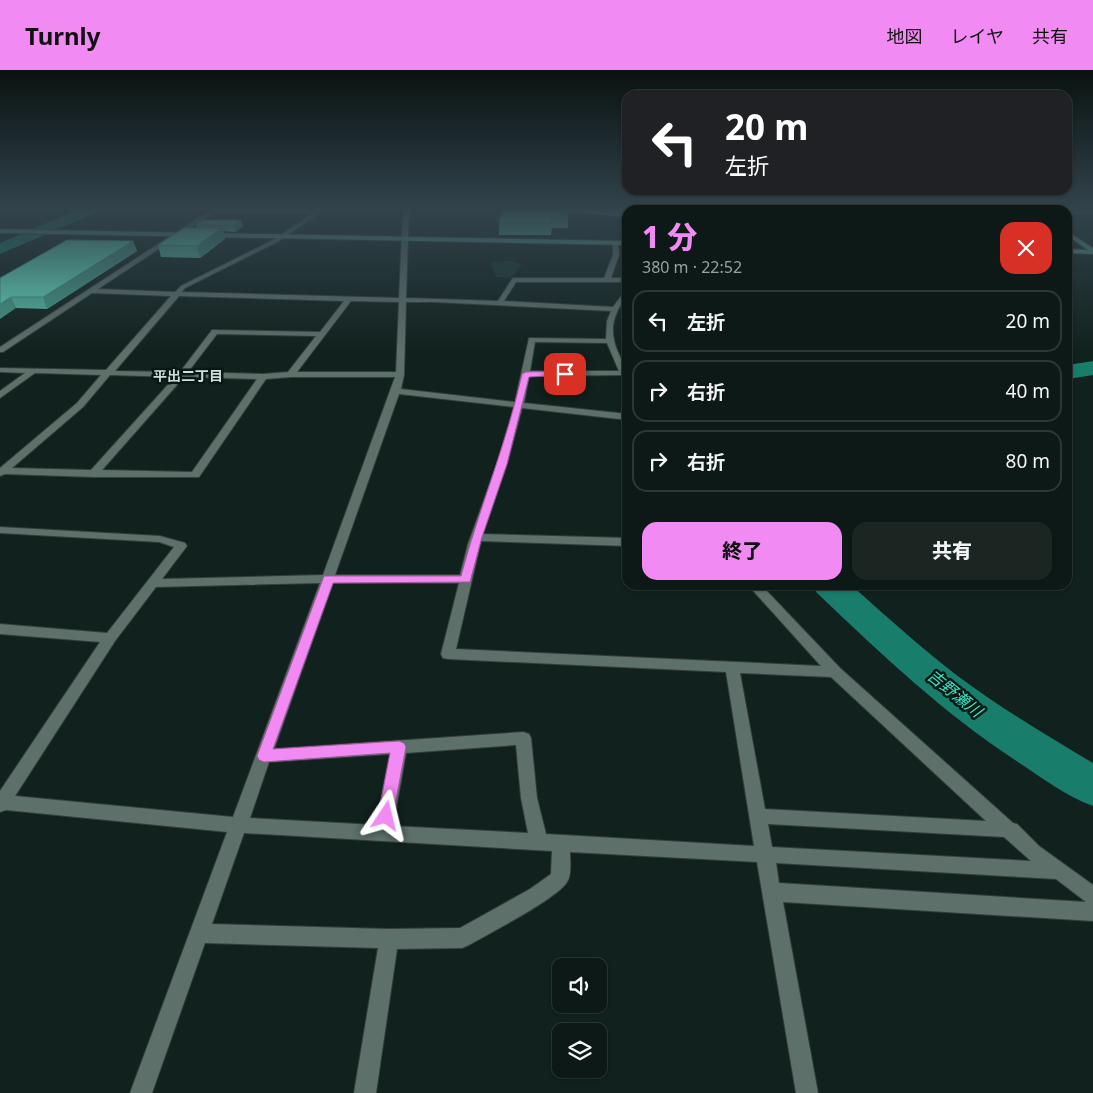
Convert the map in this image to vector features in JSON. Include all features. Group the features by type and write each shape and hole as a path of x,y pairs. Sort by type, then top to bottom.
{"street":[{"path":"0,350 143,258"},
{"path":"1,472 72,412 178,293 186,286 241,258"},
{"path":"141,1093 396,391 400,375 403,258"},
{"path":"607,280 615,258"},
{"path":"500,303 514,280 622,280"},
{"path":"91,291 500,303 614,309"},
{"path":"622,298 614,309 608,328 612,352 622,370"},
{"path":"291,374 349,299"},
{"path":"93,474 182,375 215,332 322,334"},
{"path":"610,341 532,340 519,404 502,464 477,537 448,654 835,672"},
{"path":"0,370 263,377 291,374 400,375"},
{"path":"0,395 33,371"},
{"path":"526,374 622,373"},
{"path":"1,472 195,475 263,377"},
{"path":"396,391 622,416"},
{"path":"0,530 160,539 180,546 154,583 110,638 0,803 238,825 1058,871"},
{"path":"477,537 622,542"},
{"path":"154,583 328,579 466,580"},
{"path":"759,590 835,672 1058,871 1093,896"},
{"path":"0,629 110,638"},
{"path":"732,668 807,1093"},
{"path":"264,756 523,738 529,798 540,842"},
{"path":"383,833 399,747"},
{"path":"758,816 1014,830"},
{"path":"199,933 389,939 462,938 537,896 560,878 561,843"},
{"path":"772,892 1093,912"},
{"path":"365,1093 389,939"}],"green space":[{"path":"511,261 522,264 511,278 496,277 490,262"}],"building":[{"path":"36,258 106,258 43,297 11,297 0,304 0,278"}],"waterway":[{"name":"吉野瀬川","path":"1072,371 1093,368"},
{"name":"吉野瀬川","path":"834,590 907,656 956,696 1023,743 1093,786"}],"district":[{"name":"平出二丁目","path":"188,376"}],"route":[{"path":"386,816 399,747 264,756 328,579 466,580 474,544 502,464 526,374 565,374"}]}
